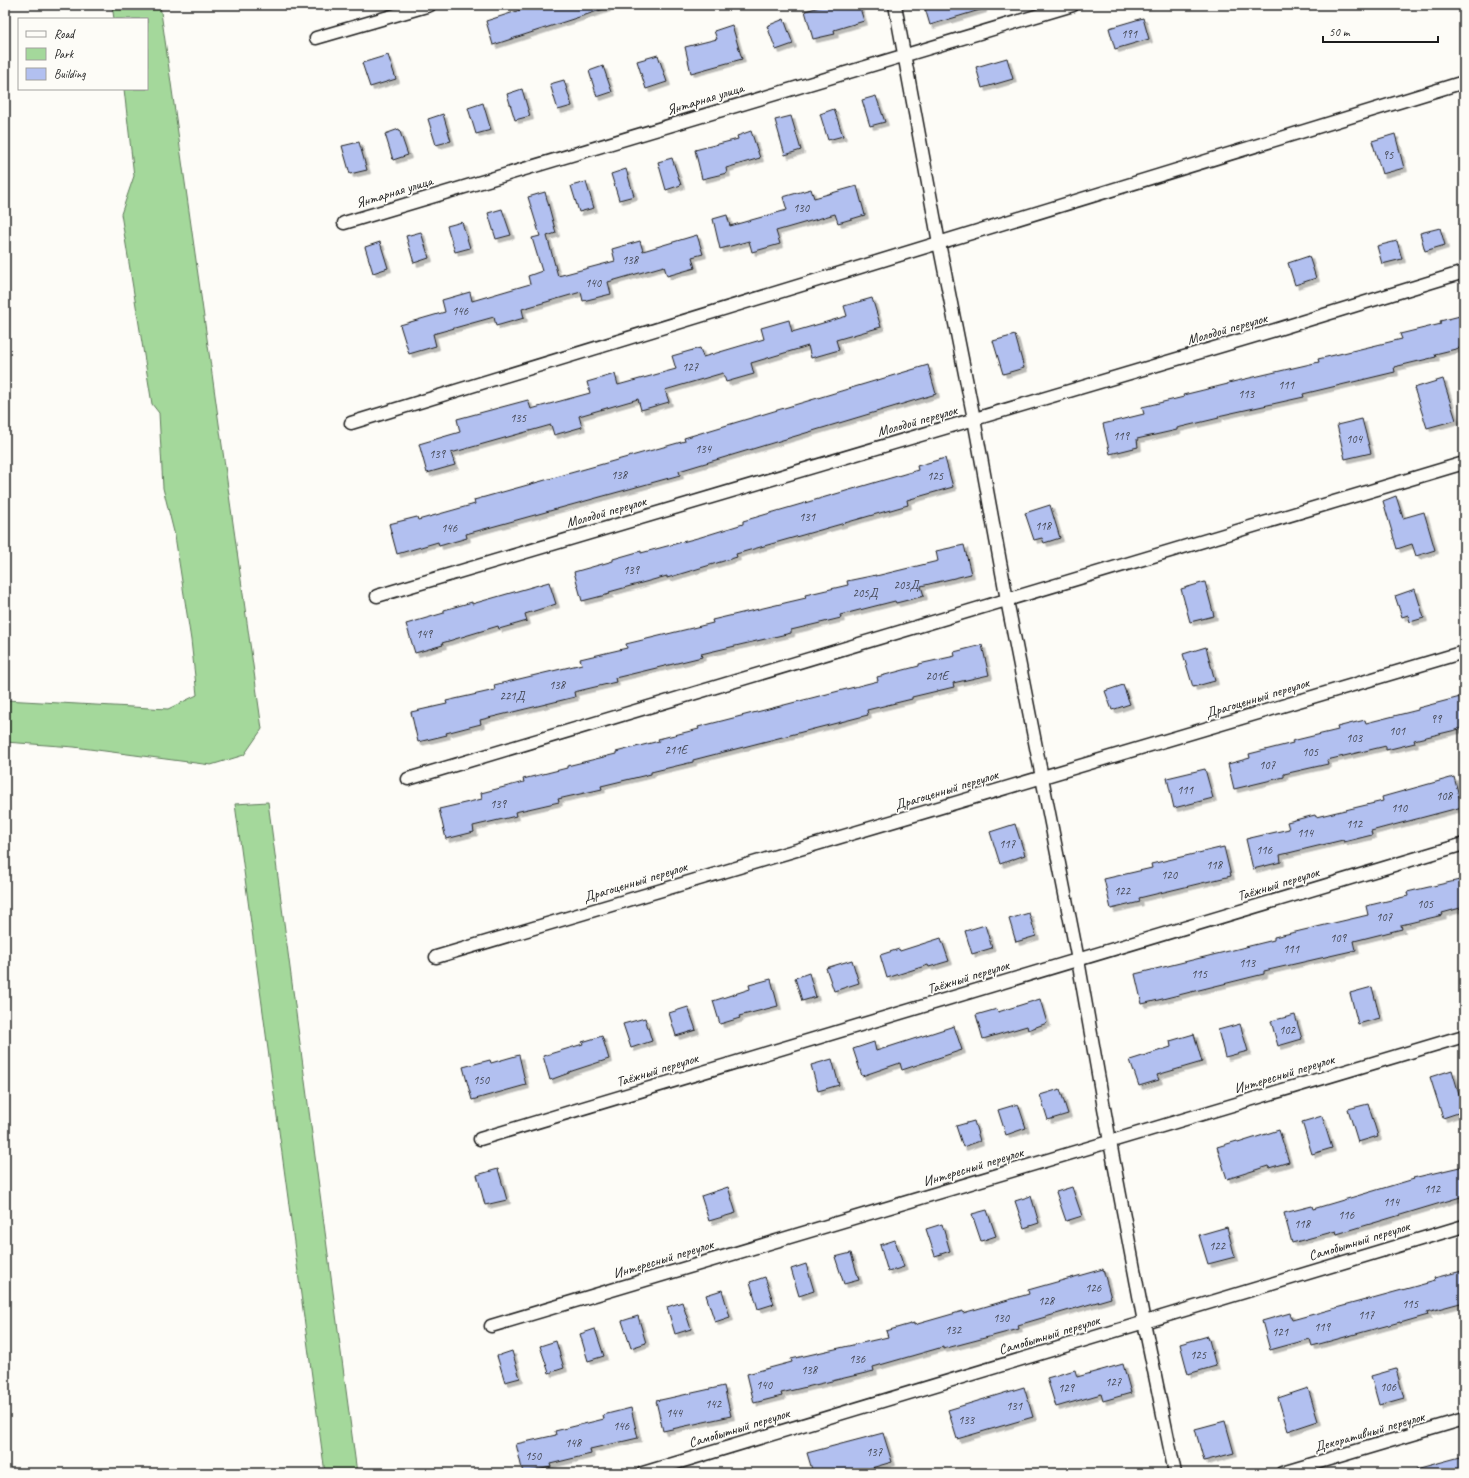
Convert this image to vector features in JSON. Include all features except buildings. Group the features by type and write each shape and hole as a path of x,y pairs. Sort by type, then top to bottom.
{"street":[{"path":"316,38 430,5"},
{"path":"895,5 1007,600 1078,960 1144,1322 1175,1473"},
{"name":"Янтарная улица","path":"344,223 1073,5"},
{"path":"351,423 1464,82"},
{"name":"Молодой переулок","path":"377,596 1275,330 1464,272"},
{"path":"408,779 1464,463"},
{"name":"Драгоценный переулок","path":"436,957 1464,652"},
{"name":"Таёжный переулок","path":"480,1139 1464,844"},
{"name":"Интересный переулок","path":"491,1326 1464,1036"},
{"name":"Самобытный переулок","path":"643,1473 1464,1226"},
{"name":"Декоративный переулок","path":"1282,1473 1464,1419"}],"green space":[{"path":"112,5 160,5 262,729 244,755 211,765 74,747 5,742 5,700 168,709 197,695 191,640 175,536 163,488 159,413 152,404 121,214 134,176 124,90 148,90 148,18 114,18"},
{"path":"268,802 357,1473 325,1473 235,804"}]}
